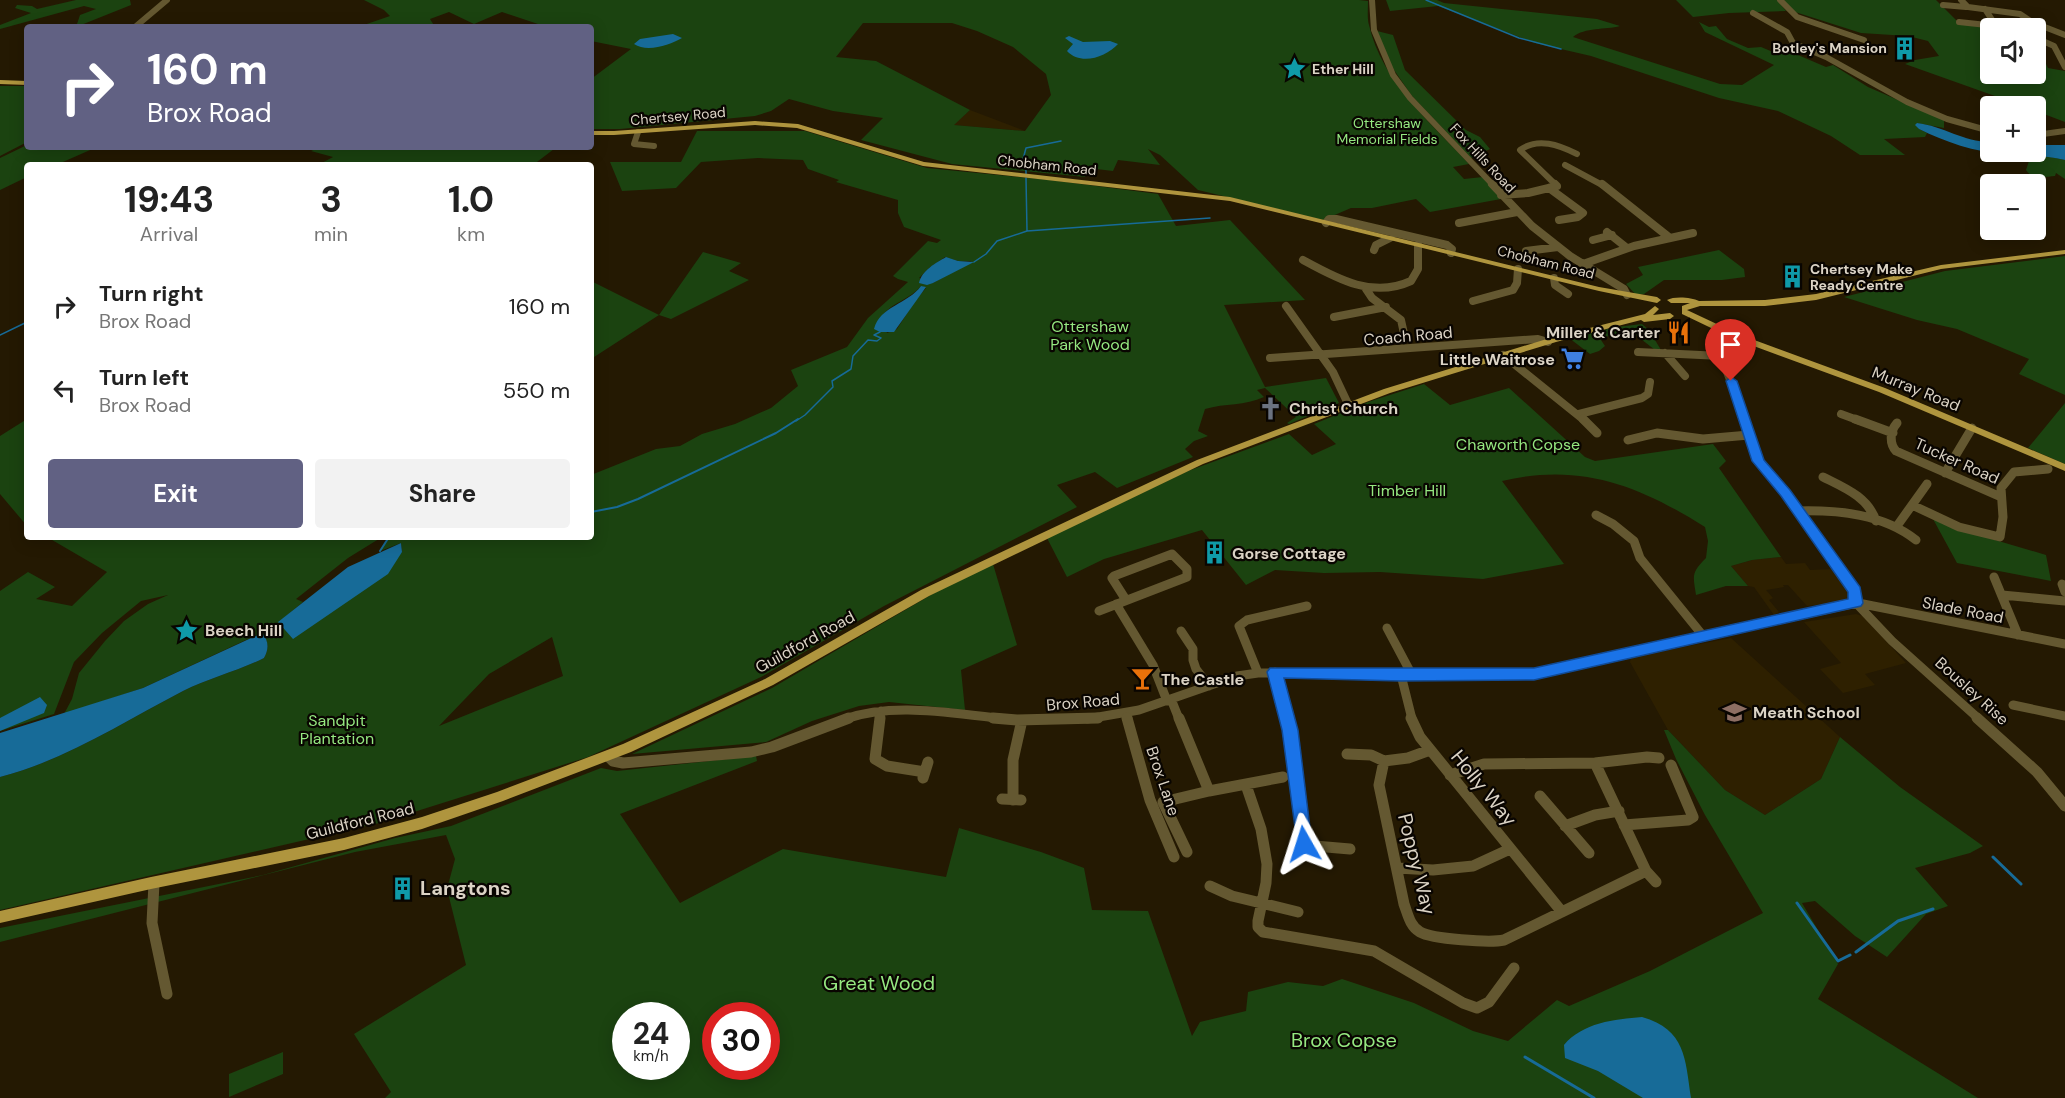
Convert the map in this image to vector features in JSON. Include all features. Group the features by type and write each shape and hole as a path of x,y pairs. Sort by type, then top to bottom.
{"main road":[{"path":"0,81 24,83"},
{"name":"Chertsey Road","path":"594,133 768,123"},
{"name":"Chobham Road","path":"768,123 798,126 923,164 1230,199 1630,296 1655,305 1670,316"},
{"path":"1683,312 1699,303 1743,303 1816,297 1941,267 2065,252"},
{"path":"1655,305 1671,300 1743,303"},
{"name":"Murray Road","path":"1671,300 1683,312 1725,334 1820,366 2065,468"},
{"name":"Guildford Road","path":"0,917 154,882 344,844 402,829 481,804 608,756 769,682 925,593 1200,462 1387,391 1548,342 1648,316 1655,305"},
{"name":"Guildford Road","path":"1603,327 1683,312"}],"street":[{"path":"139,24 167,0"},
{"name":"Fox Hills Road","path":"1372,0 1372,25 1393,75 1410,98 1517,212 1558,247 1622,288 1630,296"},
{"path":"1780,0 1794,15 1864,40"},
{"path":"1961,0 1966,7"},
{"path":"1943,5 2020,14 2032,22 2065,35"},
{"path":"1985,9 1991,18"},
{"path":"1753,14 1787,32 1793,44 1832,60 1880,90 1943,117 1980,128"},
{"path":"1959,22 1980,24"},
{"path":"2046,42 2054,46 2065,67"},
{"path":"2046,134 2065,131"},
{"path":"638,132 634,144 654,146"},
{"path":"1501,195 1528,193 1557,185 1524,157 1521,148 1531,144 1546,143 1577,154"},
{"path":"1565,165 1597,180 1670,238"},
{"path":"1550,188 1583,213 1578,217 1559,220"},
{"path":"1459,223 1517,212"},
{"name":"Chobham Road","path":"1324,223 1332,219 1447,245 1452,249 1451,253"},
{"path":"1324,223 1325,232"},
{"path":"1583,264 1627,248 1693,233"},
{"path":"1593,240 1609,234 1627,248"},
{"path":"1374,250 1376,245 1390,238"},
{"path":"1300,260 1347,284 1366,289 1401,285 1411,281 1418,269 1418,245"},
{"path":"1526,251 1558,247"},
{"path":"1473,301 1513,290 1518,269"},
{"path":"1554,279 1555,285 1569,295"},
{"path":"1366,289 1372,298 1401,320 1405,338"},
{"path":"1286,306 1333,372 1349,406"},
{"path":"1340,318 1386,307"},
{"path":"1725,334 1717,344 1759,461 1855,591 1856,603"},
{"name":"Coach Road","path":"1270,358 1538,339 1548,342"},
{"path":"1638,352 1721,356"},
{"path":"1665,352 1685,376"},
{"path":"1503,355 1534,382 1579,414 1598,433"},
{"path":"1579,414 1642,398 1648,394 1652,381"},
{"path":"1841,414 1893,433"},
{"name":"Tucker Road","path":"1897,423 1892,429 1892,446 1896,451 2001,497"},
{"path":"1945,473 1972,428"},
{"path":"1628,440 1658,433 1703,439 1749,435"},
{"path":"1912,506 1959,527 1997,538 2001,535 2003,518 2001,488 2014,472 2048,469"},
{"path":"1823,477 1865,501 1874,513 1876,521"},
{"path":"1898,526 1903,515 1918,499 1918,494 1927,484"},
{"path":"1798,511 1826,510 1898,526 1916,540"},
{"path":"1596,515 1613,524 1634,541 1640,558 1704,637"},
{"path":"1099,611 1187,578 1187,569 1177,556 1167,554 1114,576 1112,578 1114,584 1126,600"},
{"path":"1994,576 2018,635"},
{"path":"2002,595 2038,602 2046,599 2065,601"},
{"name":"Brox Road","path":"608,756 610,760 623,763 751,752 771,747 849,718 881,711 901,710 1022,720 1083,720 1126,713 1237,676 1258,673 1534,674 1856,603"},
{"name":"Slade Road","path":"1856,603 2065,644"},
{"name":"Bousley Rise","path":"1856,603 1892,641 2037,772 2064,803"},
{"path":"1116,604 1152,662 1161,691 1169,700 1209,791"},
{"path":"1258,673 1239,626 1247,620 1307,606"},
{"name":"Holly Way","path":"1386,630 1406,675 1413,723 1420,737 1562,912"},
{"path":"1182,631 1193,650 1191,659 1193,664 1209,686"},
{"path":"1275,672 1290,730 1304,844 1308,847 1350,849"},
{"path":"2013,705 2065,716"},
{"path":"881,711 875,759 887,766 926,771"},
{"name":"Brox Lane","path":"1126,713 1150,800 1174,857"},
{"path":"1012,800 1014,755 1017,742 1023,732 1022,720"},
{"path":"1347,754 1371,755 1384,761 1408,758 1430,750"},
{"path":"1450,776 1484,764 1596,763 1647,756 1659,758"},
{"name":"Poppy Way","path":"1384,761 1379,785 1407,914 1414,928 1420,933 1488,943 1504,940 1646,871"},
{"path":"1596,763 1646,871 1656,882"},
{"path":"1624,825 1688,820 1693,817 1693,812 1671,765"},
{"path":"1187,852 1163,802 1283,777"},
{"path":"1246,785 1264,838 1267,875 1258,919 1258,927 1263,932 1374,951 1471,1007 1482,1008 1489,1002 1514,968"},
{"path":"1540,796 1589,853"},
{"path":"1565,826 1595,815 1618,811"},
{"path":"1397,868 1433,870 1473,866 1510,849"},
{"path":"154,882 152,923 167,994"},
{"path":"1210,886 1232,896 1298,912"}],"shaded area":[{"path":"970,110 1025,131 953,125"},
{"path":"1781,557 1786,564 1805,563 1810,570 1834,569 1848,590 1848,597 1841,602 1807,606 1788,585 1783,585 1784,587 1766,590 1773,598 1769,600 1779,612 1774,615 1754,587 1748,586 1731,566 1752,560"},
{"path":"1856,614 1863,616 1906,663 1865,674 1875,685 1843,693 1820,669 1841,663 1804,622"},
{"name":"Meath School","path":"1731,638 1840,737 1821,779 1765,815 1725,790 1668,730 1630,662 1631,657"}],"green space":[{"path":"76,0 130,0 131,5 84,24 77,24 80,15 96,9 84,6 0,29 0,25 31,13 15,8 17,5 32,6 37,9"},
{"name":"Ottershaw Memorial Fields","path":"364,0 1368,1 1368,22 1375,46 1396,83 1424,117 1469,164 1453,167 1464,179 1483,177 1501,199 1430,212 1416,199 1372,208 1351,208 1323,220 1198,190 1160,155 1148,149 1160,165 1118,160 1113,171 1088,168 1085,177 952,164 861,140 883,118 833,111 789,99 771,111 755,116 620,129 594,129 594,77 631,49 594,42 594,24 538,24 502,12 474,24 449,12 430,19 433,24 367,24 390,16 384,10","holes":["863,23 952,23 1013,47 1046,74 1051,95 1025,131 954,125 970,110 876,61 836,57"]},
{"path":"1386,0 1437,0 1444,3 1597,19 1620,26 1589,30 1573,37 1720,84 1742,85 1774,65 1705,32 1699,22 1709,27 1716,26 1727,39 1748,48 1761,47 1773,52 1791,52 1826,67 1833,65 1868,87 1944,120 1944,128 1917,123 1919,129 1927,133 1925,137 1884,139 1905,155 1860,155 1831,136 1778,111 1719,98 1591,56 1535,43 1438,6 1390,11"},
{"path":"1676,0 1777,0 1786,11 1693,17"},
{"path":"1784,0 1936,0 1959,23 1980,26 1980,84 2046,84 2046,64 2048,68 2065,71 2065,122 2046,115 2046,96 1995,96 1905,64 1939,56 1928,41 1908,36 1861,33 1792,11"},
{"path":"1377,31 1393,35 1405,70 1466,130 1480,137 1490,149 1471,158 1412,96 1392,67"},
{"path":"0,86 24,86 24,144 0,156"},
{"path":"697,131 805,131 927,168 1050,180 1158,194 1176,226 1230,220 1305,300 1224,305 1265,387 1326,378 1339,403 1289,424 1287,423 1296,417 1265,388 1257,390 1264,397 1257,400 1205,409 1198,431 1208,436 1194,441 1185,449 1193,457 1117,488 1095,472 1057,485 1077,507 884,606 761,677 588,757 379,823 0,910 0,777 48,761 183,691 264,658 267,651 266,639 261,633 143,688 64,714 72,699 79,673 105,641 124,621 148,604 168,595 141,601 102,633 74,662 54,714 0,731 0,591 28,572 55,587 36,599 72,606 107,572 52,540 377,540 348,558 296,599 303,602 279,622 402,552 401,543 380,551 387,540 594,540 594,474 656,449 680,446 702,434 735,424 771,408 798,386 791,370 847,347 868,318 908,282 893,276 928,241 937,243 941,240 904,227 898,213 898,200 836,182 839,180 808,169 803,160 758,158 701,162 676,188 622,191 610,162 681,162","holes":["945,257 958,261 972,261 933,283 919,278","921,286 926,288 897,329 887,333 881,318 889,309","552,637 563,676 439,726 489,674"]},
{"path":"24,146 24,150 90,150 63,162 24,162 24,178 0,190 0,158"},
{"path":"553,150 537,162 324,162 333,157 311,151"},
{"path":"2046,156 2065,160 2065,179 2056,173 2055,176 2046,177 2046,174 2030,174 2026,170 2029,162 2046,162"},
{"path":"1719,250 1744,269 1745,277 1722,280 1664,280 1644,294 1636,295 1626,284 1643,275 1638,267"},
{"path":"703,252 741,263 729,271 749,280 671,319 659,315"},
{"path":"2065,256 2065,395 2019,374 2029,359 1957,329 1917,320 1844,297 1945,271"},
{"path":"594,282 659,315 594,357"},
{"path":"1642,324 1657,337 1655,340 1661,350 1655,350 1632,332 1621,335 1612,334 1601,340 1605,346 1590,354 1569,338 1617,327"},
{"name":"Timber Hill","path":"1424,384 1450,405 1509,388 1585,457 1595,461 1713,444 1726,461 1719,468 1781,557 1752,560 1731,566 1748,586 1726,586 1696,595 1694,575 1706,558 1708,541 1705,527 1681,512 1633,489 1584,476 1558,474 1502,481 1564,564 1483,579 1380,572 1324,573 1275,570 1246,585 1202,530 1104,559 1067,577 1047,538 1188,471 1289,434 1312,455 1336,444 1314,424 1368,402"},
{"path":"2065,403 2065,464 2028,448"},
{"path":"24,421 24,522 0,494 0,436"},
{"path":"1933,519 2046,555 2051,581 1957,563"},
{"path":"993,564 1017,645 961,670 965,710 889,702 859,706 812,721 766,742 632,754 772,688 936,592"},
{"path":"1664,730 1668,730 1725,790 1765,815 1821,779 1840,737 1900,787 1983,846 1970,853 1915,868 1948,906 1926,914 1887,957 1855,936 1815,901 1802,903 1838,964 1818,999 1978,1098 385,1098 391,1092 354,1034 466,965 447,889 455,859 446,835 355,852 0,942 0,928 263,875 395,838 451,826 601,768 617,771 756,756 757,761 620,814 680,903 783,849 946,877 959,828 1041,852 1084,868 1092,910 1148,911 1192,1036 1200,1022 1246,1011 1248,992 1288,982 1323,986 1342,979 1414,1003 1473,1031 1508,1041 1557,1000 1569,1006 1650,971 1763,913 1705,815"},
{"path":"283,1052 283,1074 229,1097 229,1074"}],"water":[{"path":"673,34 682,38 652,48 639,47 634,44 640,39"},
{"path":"1069,36 1083,42 1110,41 1118,44 1100,56 1079,58 1067,51 1073,44 1065,38"},
{"path":"1917,123 1936,127 1980,141 1980,151 1929,134 1915,125"},
{"path":"2046,145 2065,145 2065,160 2046,157"},
{"path":"946,257 958,261 974,262 933,283 927,285 919,283 926,271"},
{"path":"921,286 926,287 894,332 880,332 874,329 882,315"},
{"path":"401,543 402,552 388,574 293,639 278,622 348,567"},
{"path":"262,633 268,645 264,658 183,691 48,761 0,777 0,733 143,688"},
{"path":"40,697 47,705 44,713 0,731 0,718"},
{"path":"1642,1017 1667,1030 1681,1047 1691,1098 1643,1098 1598,1071 1565,1058 1564,1045 1589,1027 1610,1021"}],"waterway":[{"path":"1426,0 1519,38 1561,49"},
{"path":"1026,174 1026,165 1022,163 1026,148 1061,141"},
{"path":"1026,178 1027,231"},
{"path":"1027,231 1210,218"},
{"path":"974,262 986,254 997,241 1027,231"},
{"path":"0,335 24,323"},
{"path":"796,421 833,387 832,381 851,369 853,356 868,340 877,341 881,338 874,335 880,332"},
{"path":"594,511 617,507 638,499 776,433 798,419"},
{"path":"380,551 387,540"},
{"path":"1993,857 2021,884"},
{"path":"1797,903 1838,961 1850,955"},
{"path":"1856,952 1898,921 1933,909"},
{"path":"1525,1057 1594,1098"}],"place":[{"name":"Botley's Mansion","path":"1905,48"},
{"name":"Ether Hill","path":"1294,69"},
{"name":"Chertsey Make Ready Centre","path":"1792,277"},
{"name":"Miller & Carter","path":"1678,332"},
{"name":"Little Waitrose","path":"1573,359"},
{"name":"Christ Church","path":"1271,408"},
{"name":"Gorse Cottage","path":"1214,553"},
{"name":"Beech Hill","path":"187,630"},
{"name":"The Castle","path":"1143,679"},
{"name":"Meath School","path":"1735,712"},
{"name":"Langtons","path":"402,888"}],"route":[{"path":"1304,844 1290,730 1275,672 1512,676 1534,674 1856,603 1855,591 1785,493 1759,461 1731,381"}],"park label":[{"name":"Ottershaw Park Wood","path":"1090,335"},
{"name":"Chaworth Copse","path":"1518,444"},
{"name":"Sandpit Plantation","path":"337,729"},
{"name":"Great Wood","path":"879,983"},
{"name":"Brox Copse","path":"1344,1040"}]}
